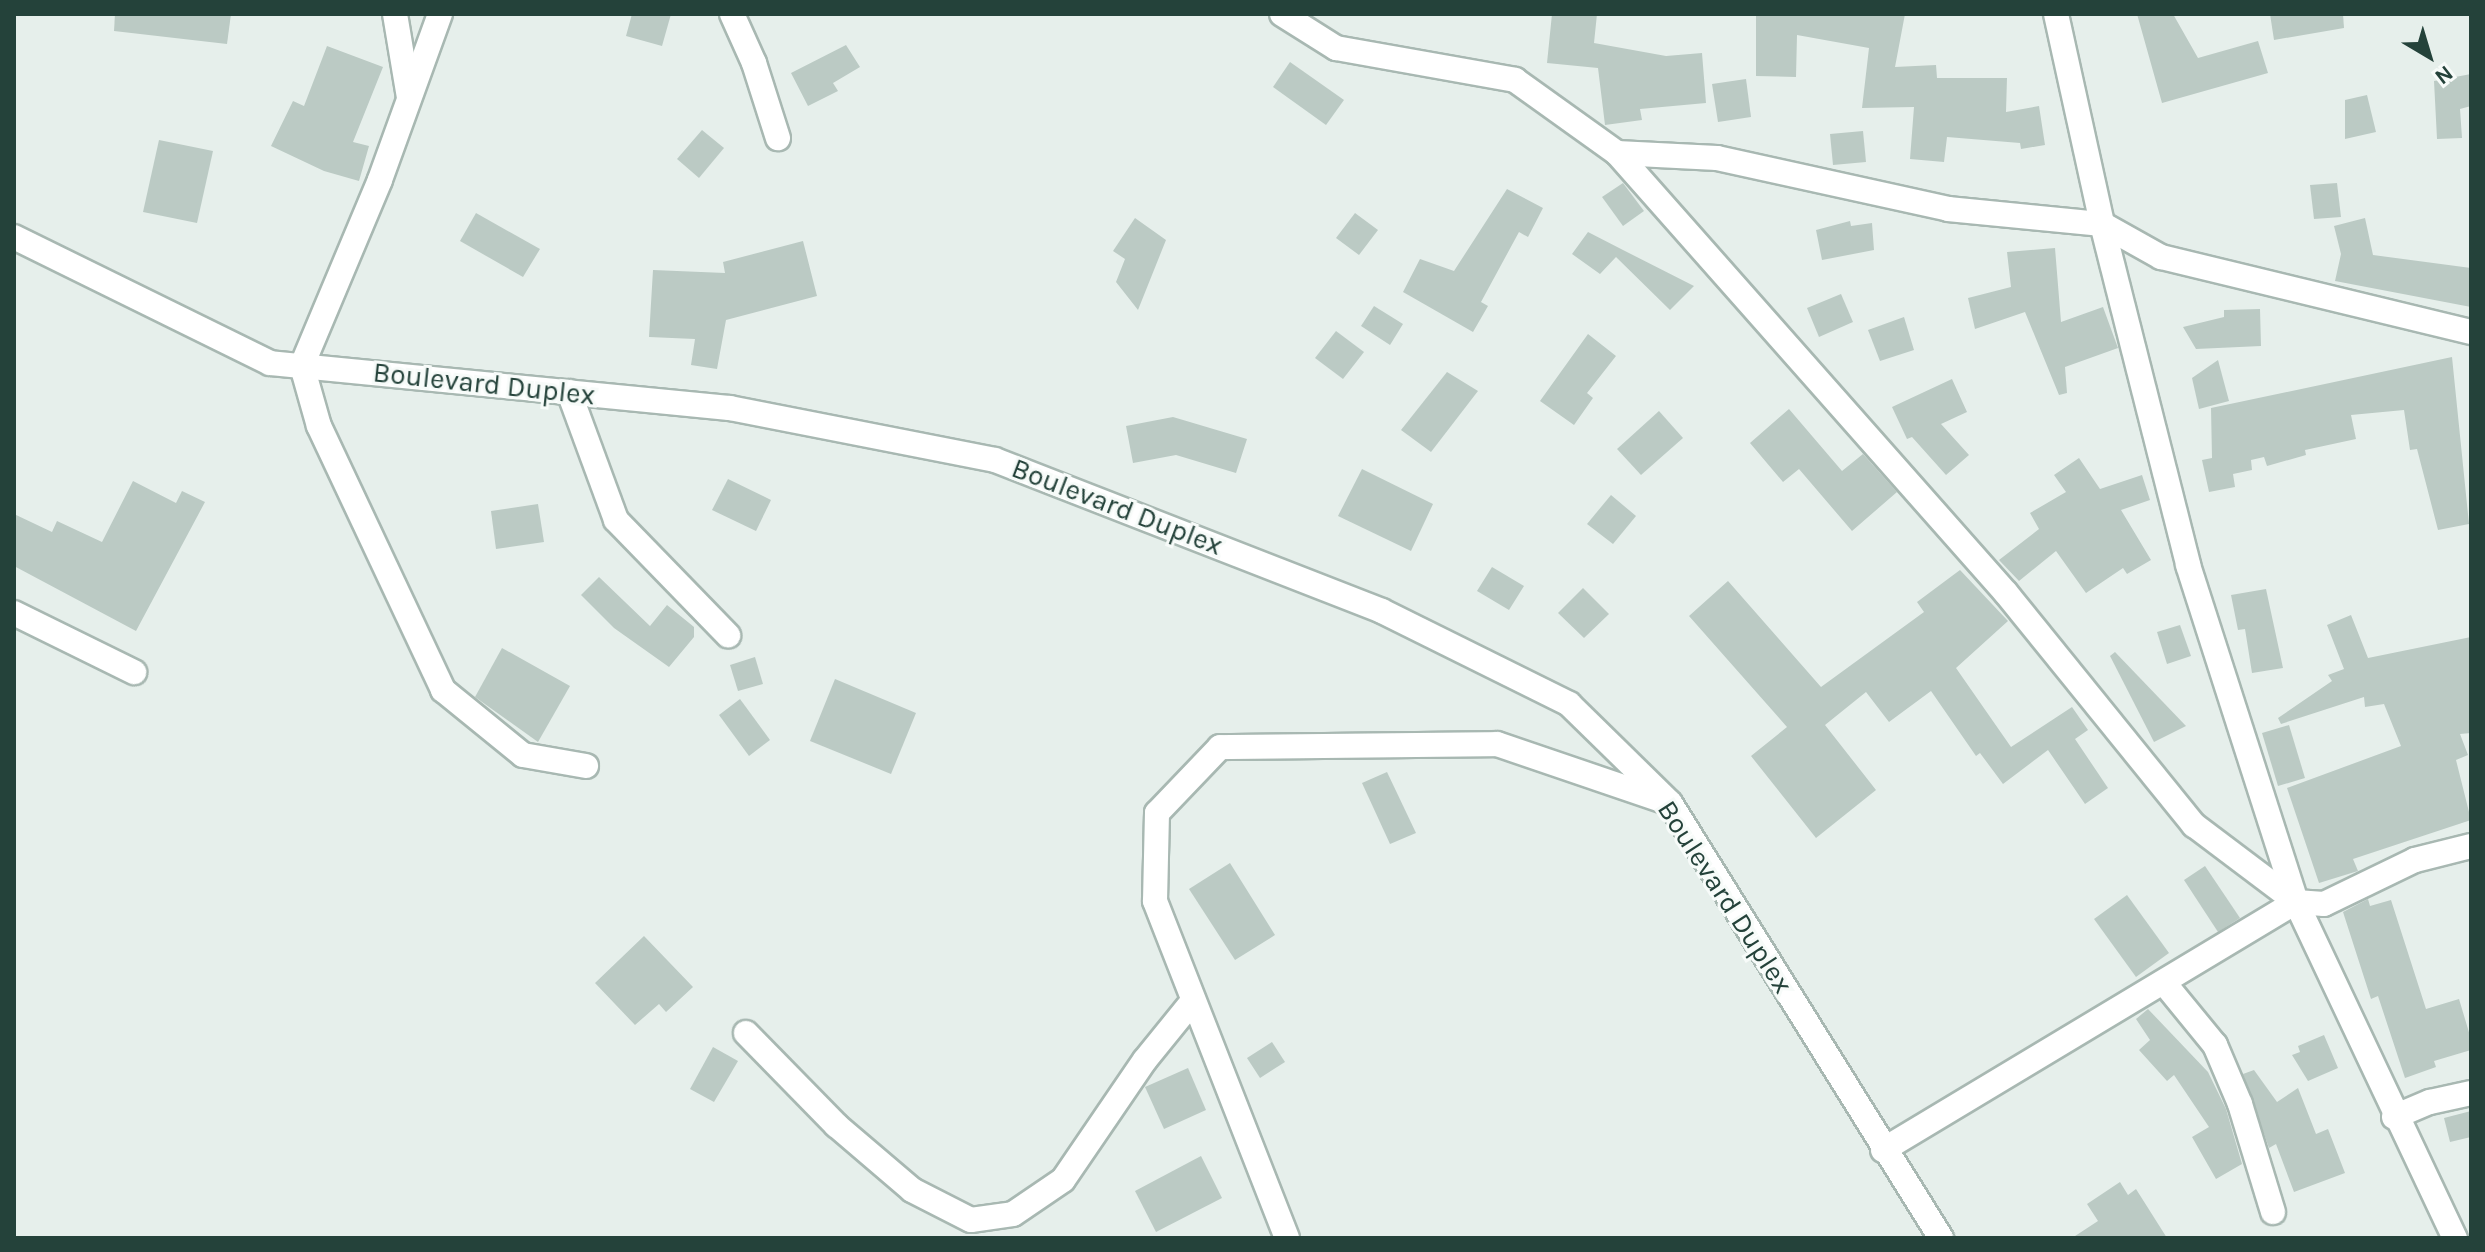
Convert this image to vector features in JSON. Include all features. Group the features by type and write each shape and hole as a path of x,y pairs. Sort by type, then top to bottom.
{"street":[{"path":"395,14 409,100"},
{"path":"440,14 409,100 302,366 319,426 443,690 523,755 586,766"},
{"path":"732,14 778,138"},
{"path":"1282,14 1336,48 1515,80 1617,153 2006,593 2194,825 2296,902 2324,904 2415,860 2471,846"},
{"path":"2056,14 2102,224 2188,565 2296,902 2394,1117 2455,1238"},
{"path":"1617,153 1717,158 1948,209 2102,224 2161,257 2471,332"},
{"name":"Boulevard Duplex","path":"14,237 270,363 730,408 995,460 1382,611 1569,704 1670,803 1883,1150 1941,1238"},
{"path":"569,392 616,520 728,635"},
{"path":"14,613 134,672"},
{"path":"1287,1238 1155,901 1157,813 1220,747 1497,744 1670,803"},
{"path":"1883,1150 2165,984 2296,902"},
{"path":"2165,984 2215,1045 2240,1104 2273,1212"},
{"path":"746,1033 836,1125 912,1190 971,1220 1013,1214 1063,1180 1145,1060 1192,1002"},
{"path":"2394,1117 2430,1102 2471,1093"}],"building":[{"path":"115,14 231,14 227,44 114,31"},
{"path":"632,14 671,14 662,46 626,36"},
{"path":"1552,14 1597,14 1594,43 1666,56 1702,53 1706,103 1640,109 1642,120 1605,125 1598,68 1547,63"},
{"path":"1756,14 1905,14 1895,67 1936,65 1937,78 2007,78 2006,112 2039,106 2045,145 2021,149 2020,143 1947,137 1944,162 1910,159 1914,107 1862,108 1869,48 1797,35 1796,77 1756,76"},
{"path":"2137,14 2173,14 2198,58 2258,41 2268,73 2162,103"},
{"path":"2270,14 2343,14 2344,28 2274,40"},
{"path":"846,45 860,67 833,83 838,91 808,106 791,73"},
{"path":"327,46 383,67 353,142 369,146 359,181 324,171 271,146 293,101 304,106"},
{"path":"1290,62 1344,100 1326,125 1273,87"},
{"path":"2471,74 2471,106 2460,109 2462,138 2437,139 2434,81"},
{"path":"1746,79 1751,117 1718,122 1712,84"},
{"path":"2367,95 2376,132 2345,139 2345,100"},
{"path":"702,130 724,148 699,178 677,159"},
{"path":"1863,131 1866,162 1833,165 1830,134"},
{"path":"159,140 213,151 197,223 143,212"},
{"path":"1623,183 1644,211 1623,226 1602,197"},
{"path":"2337,183 2341,217 2314,219 2310,185"},
{"path":"1507,189 1543,208 1528,237 1519,232 1481,302 1488,306 1473,332 1403,292 1420,259 1454,271"},
{"path":"476,213 540,249 523,277 460,241"},
{"path":"1355,213 1378,230 1359,255 1336,238"},
{"path":"1135,218 1166,240 1138,310 1116,282 1125,259 1113,251"},
{"path":"2365,218 2373,255 2471,268 2471,307 2335,281 2341,254 2334,226"},
{"path":"1850,221 1851,226 1872,223 1874,250 1822,260 1816,230"},
{"path":"1588,232 1694,286 1670,310 1616,257 1600,274 1572,254"},
{"path":"803,241 817,296 726,320 717,369 691,365 695,339 649,337 653,270 725,273 723,262"},
{"path":"2055,248 2061,322 2103,307 2118,348 2065,367 2067,393 2059,395 2025,312 1975,329 1968,298 2011,287 2007,252"},
{"path":"1841,294 1853,322 1819,337 1807,308"},
{"path":"1374,306 1403,324 1390,345 1361,326"},
{"path":"2260,309 2261,346 2196,349 2183,327 2224,317 2224,310"},
{"path":"1904,317 1914,350 1880,361 1868,330"},
{"path":"1336,331 1364,352 1343,379 1315,358"},
{"path":"1588,334 1616,356 1587,393 1593,398 1574,425 1540,401"},
{"path":"2452,357 2469,524 2438,530 2417,449 2410,450 2404,410 2351,415 2356,439 2305,450 2306,455 2267,466 2264,457 2251,460 2252,470 2233,474 2235,487 2209,492 2202,460 2212,458 2211,408"},
{"path":"2218,360 2229,401 2199,409 2192,378"},
{"path":"1447,372 1478,391 1431,452 1401,430"},
{"path":"1952,379 1967,412 1941,424 1969,455 1946,475 1912,437 1907,439 1892,407"},
{"path":"1789,409 1842,471 1863,454 1897,492 1852,531 1799,469 1783,482 1750,443"},
{"path":"1659,411 1683,438 1641,475 1617,449"},
{"path":"1173,417 1247,439 1236,473 1176,455 1133,463 1126,426"},
{"path":"2079,458 2100,489 2142,475 2150,500 2121,510 2151,560 2127,574 2123,568 2086,593 2056,551 2019,581 1999,560 2039,529 2030,513 2066,492 2054,475"},
{"path":"1362,469 1433,504 1411,551 1338,516"},
{"path":"728,479 771,500 756,531 712,510"},
{"path":"133,481 176,503 182,491 205,502 136,631 14,566 14,514 52,532 57,521 102,542"},
{"path":"1611,495 1636,516 1613,544 1587,524"},
{"path":"538,504 544,542 496,549 491,511"},
{"path":"1492,567 1524,586 1509,610 1477,591"},
{"path":"1960,570 2008,621 1956,668 2011,747 2072,707 2088,730 2075,739 2108,788 2085,804 2048,750 2003,784 1980,753 1976,756 1931,691 1889,722 1866,692 1825,725 1876,790 1816,838 1751,756 1787,727 1689,616 1728,581 1821,687 1924,612 1917,602"},
{"path":"599,577 650,626 667,605 694,627 694,637 669,667 614,628 581,595"},
{"path":"1583,588 1609,614 1584,638 1558,613"},
{"path":"2266,589 2283,668 2252,673 2245,629 2238,630 2231,595"},
{"path":"2351,615 2368,658 2471,637 2471,733 2460,734 2468,755 2456,760 2471,820 2353,859 2358,871 2319,883 2287,788 2401,746 2384,704 2365,707 2364,697 2281,724 2278,718 2332,681 2328,675 2344,669 2327,625"},
{"path":"2180,625 2191,656 2167,664 2157,632"},
{"path":"502,648 570,686 538,742 475,697"},
{"path":"2115,652 2186,726 2154,742 2110,656"},
{"path":"755,657 763,684 738,691 730,665"},
{"path":"835,679 916,713 891,774 810,741"},
{"path":"740,699 770,740 749,756 719,715"},
{"path":"2289,725 2305,778 2278,786 2262,733"},
{"path":"1387,772 1416,833 1390,844 1362,783"},
{"path":"1230,863 1275,935 1235,960 1189,889"},
{"path":"2205,866 2240,918 2218,932 2184,880"},
{"path":"2127,895 2169,953 2136,977 2094,919"},
{"path":"2368,899 2370,906 2391,900 2426,1009 2459,999 2471,1039 2471,1050 2434,1061 2436,1067 2405,1078 2378,996 2371,999 2343,912"},
{"path":"644,936 693,987 666,1012 659,1004 635,1025 595,983"},
{"path":"2148,1009 2208,1072 2226,1109 2242,1164 2216,1179 2192,1137 2209,1127 2174,1075 2167,1081 2139,1050 2150,1040 2136,1019"},
{"path":"2324,1035 2338,1068 2308,1081 2292,1055 2300,1052 2298,1046"},
{"path":"1272,1042 1285,1062 1260,1078 1247,1058"},
{"path":"713,1047 738,1061 714,1102 690,1089"},
{"path":"1188,1068 1206,1110 1164,1129 1145,1087"},
{"path":"2254,1070 2277,1102 2298,1088 2316,1134 2328,1129 2345,1173 2294,1192 2276,1144 2269,1148 2243,1074"},
{"path":"2471,1111 2471,1137 2450,1142 2444,1118"},
{"path":"1201,1156 1222,1198 1156,1232 1135,1191"},
{"path":"2120,1182 2128,1195 2136,1189 2167,1238 2072,1238 2098,1221 2087,1204"}]}
